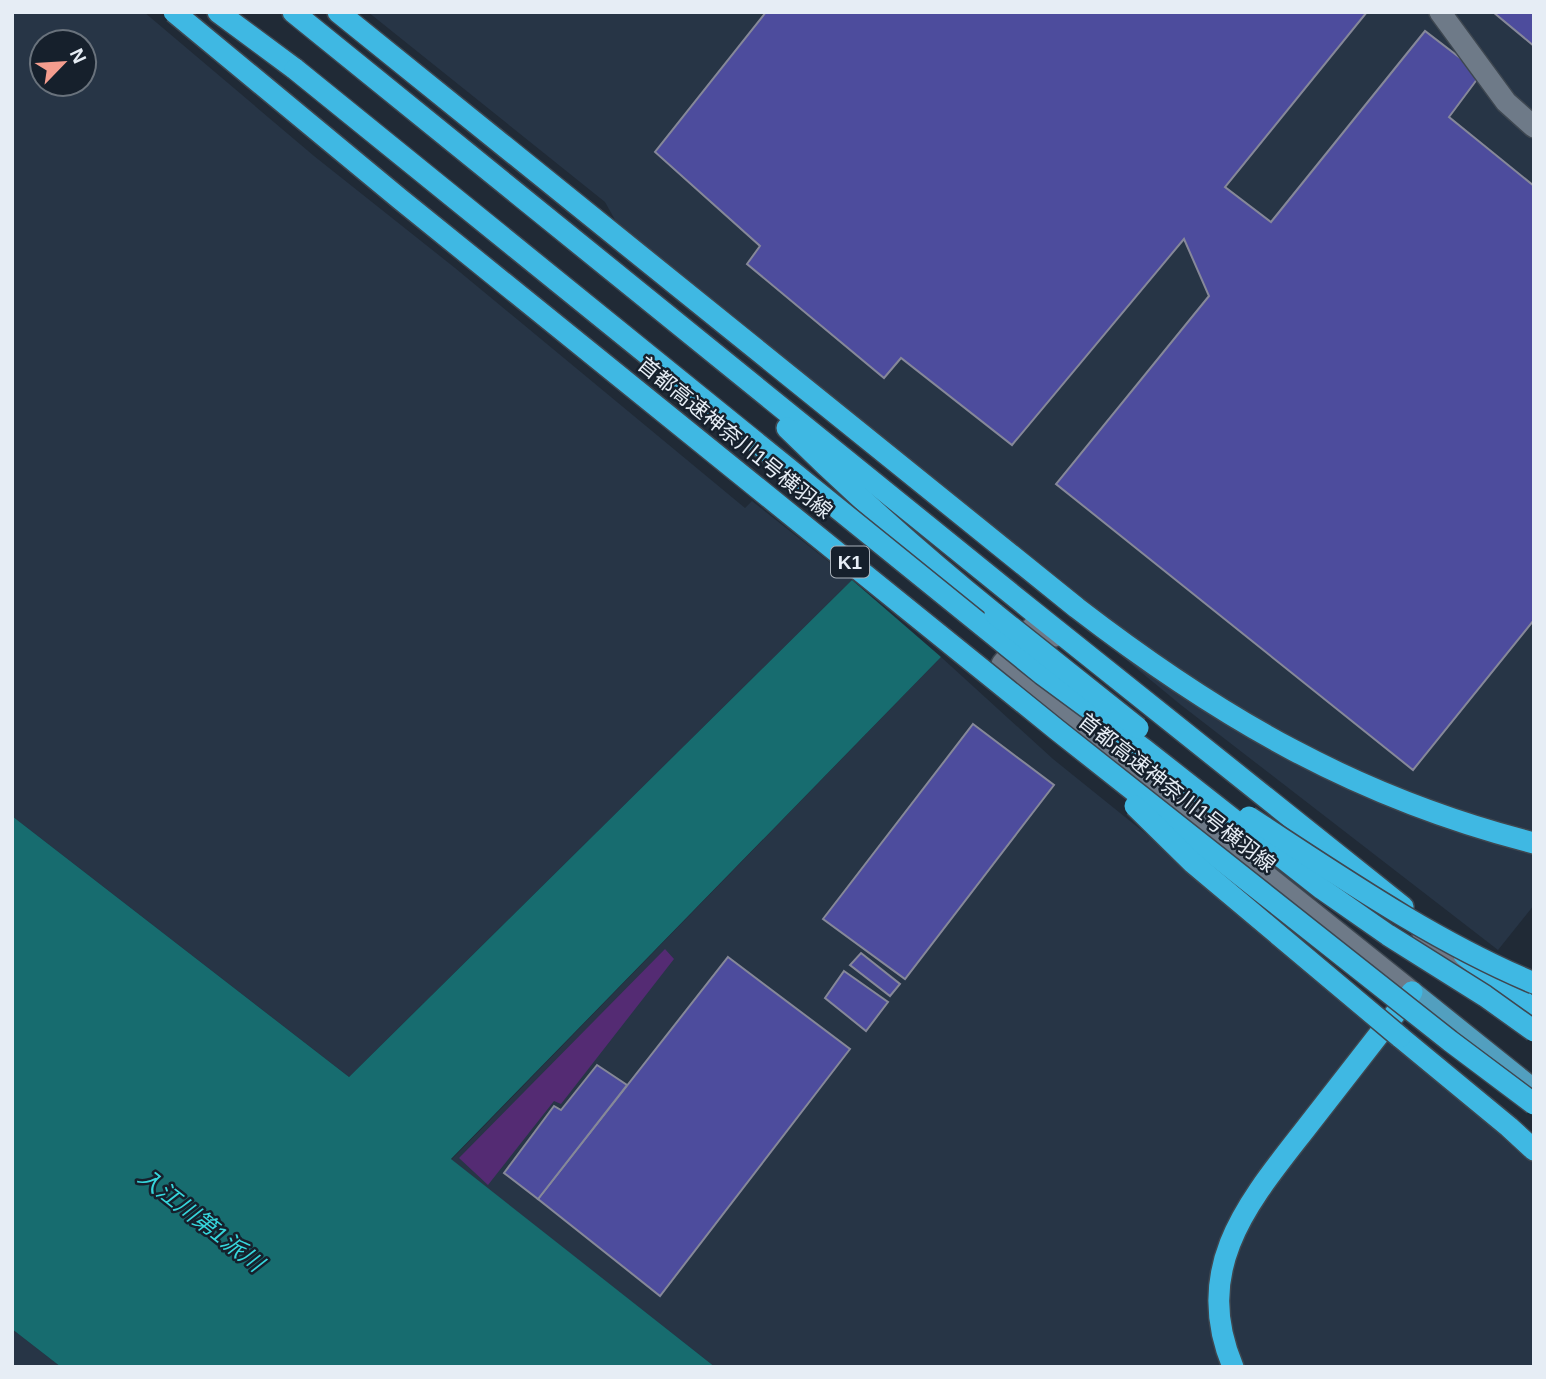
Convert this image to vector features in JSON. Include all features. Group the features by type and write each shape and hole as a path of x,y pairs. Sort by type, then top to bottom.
{"highway":[{"name":"首都高速神奈川1号横羽線","path":"174,12 400,199 1057,730 1450,1041 1534,1104"},
{"path":"218,12 295,69 983,628 1145,750 1321,889 1534,1031"},
{"path":"293,12 1309,833 1534,1010"},
{"path":"338,12 1123,644 1223,712 1338,774 1534,853"},
{"path":"698,340 856,496 912,546 1534,1040"},
{"path":"1057,730 1193,863 1509,1126 1534,1150"},
{"path":"1145,750 1421,927 1534,983"},
{"path":"1428,811 1534,843"},
{"path":"1233,1367 1222,1334 1218,1305 1220,1279 1235,1228 1265,1182 1412,992"}],"main road":[{"path":"1412,992 1534,1090"}],"lane":[{"path":"1440,12 1506,102 1534,127"},
{"path":"1412,992 1002,664 1037,622 1534,1023"}],"shaded area":[{"path":"12,12 144,12 314,156 455,268 745,508 752,501 852,580 349,1077 12,816"},
{"path":"368,12 1534,12 1534,905 1498,950 1181,705 922,492 642,268 605,202"},
{"path":"941,657 1053,759 1499,1118 1534,1142 1534,1367 715,1367 451,1160"},
{"path":"665,949 674,959 561,1104 554,1101 488,1185 459,1158"},
{"path":"12,1329 61,1367 12,1367"}],"water":[{"name":"入江川第1派川","path":"852,580 941,657 451,1159 715,1367 61,1367 12,1329 12,816 349,1077"}],"building":[{"path":"766,12 1367,12 1225,187 1271,222 1425,31 1481,74 1449,117 1534,186 1534,620 1413,770 1056,484 1209,296 1184,239 1012,445 901,358 884,378 747,264 760,246 655,152"},
{"path":"1493,12 1534,12 1534,46"},
{"path":"973,724 1054,785 905,979 823,919"},
{"path":"861,953 900,984 890,996 850,965"},
{"path":"728,957 850,1049 660,1296 538,1199"},
{"path":"844,971 888,1002 866,1031 825,998"},
{"path":"597,1065 627,1085 538,1199 504,1173 554,1106 561,1110"}]}
